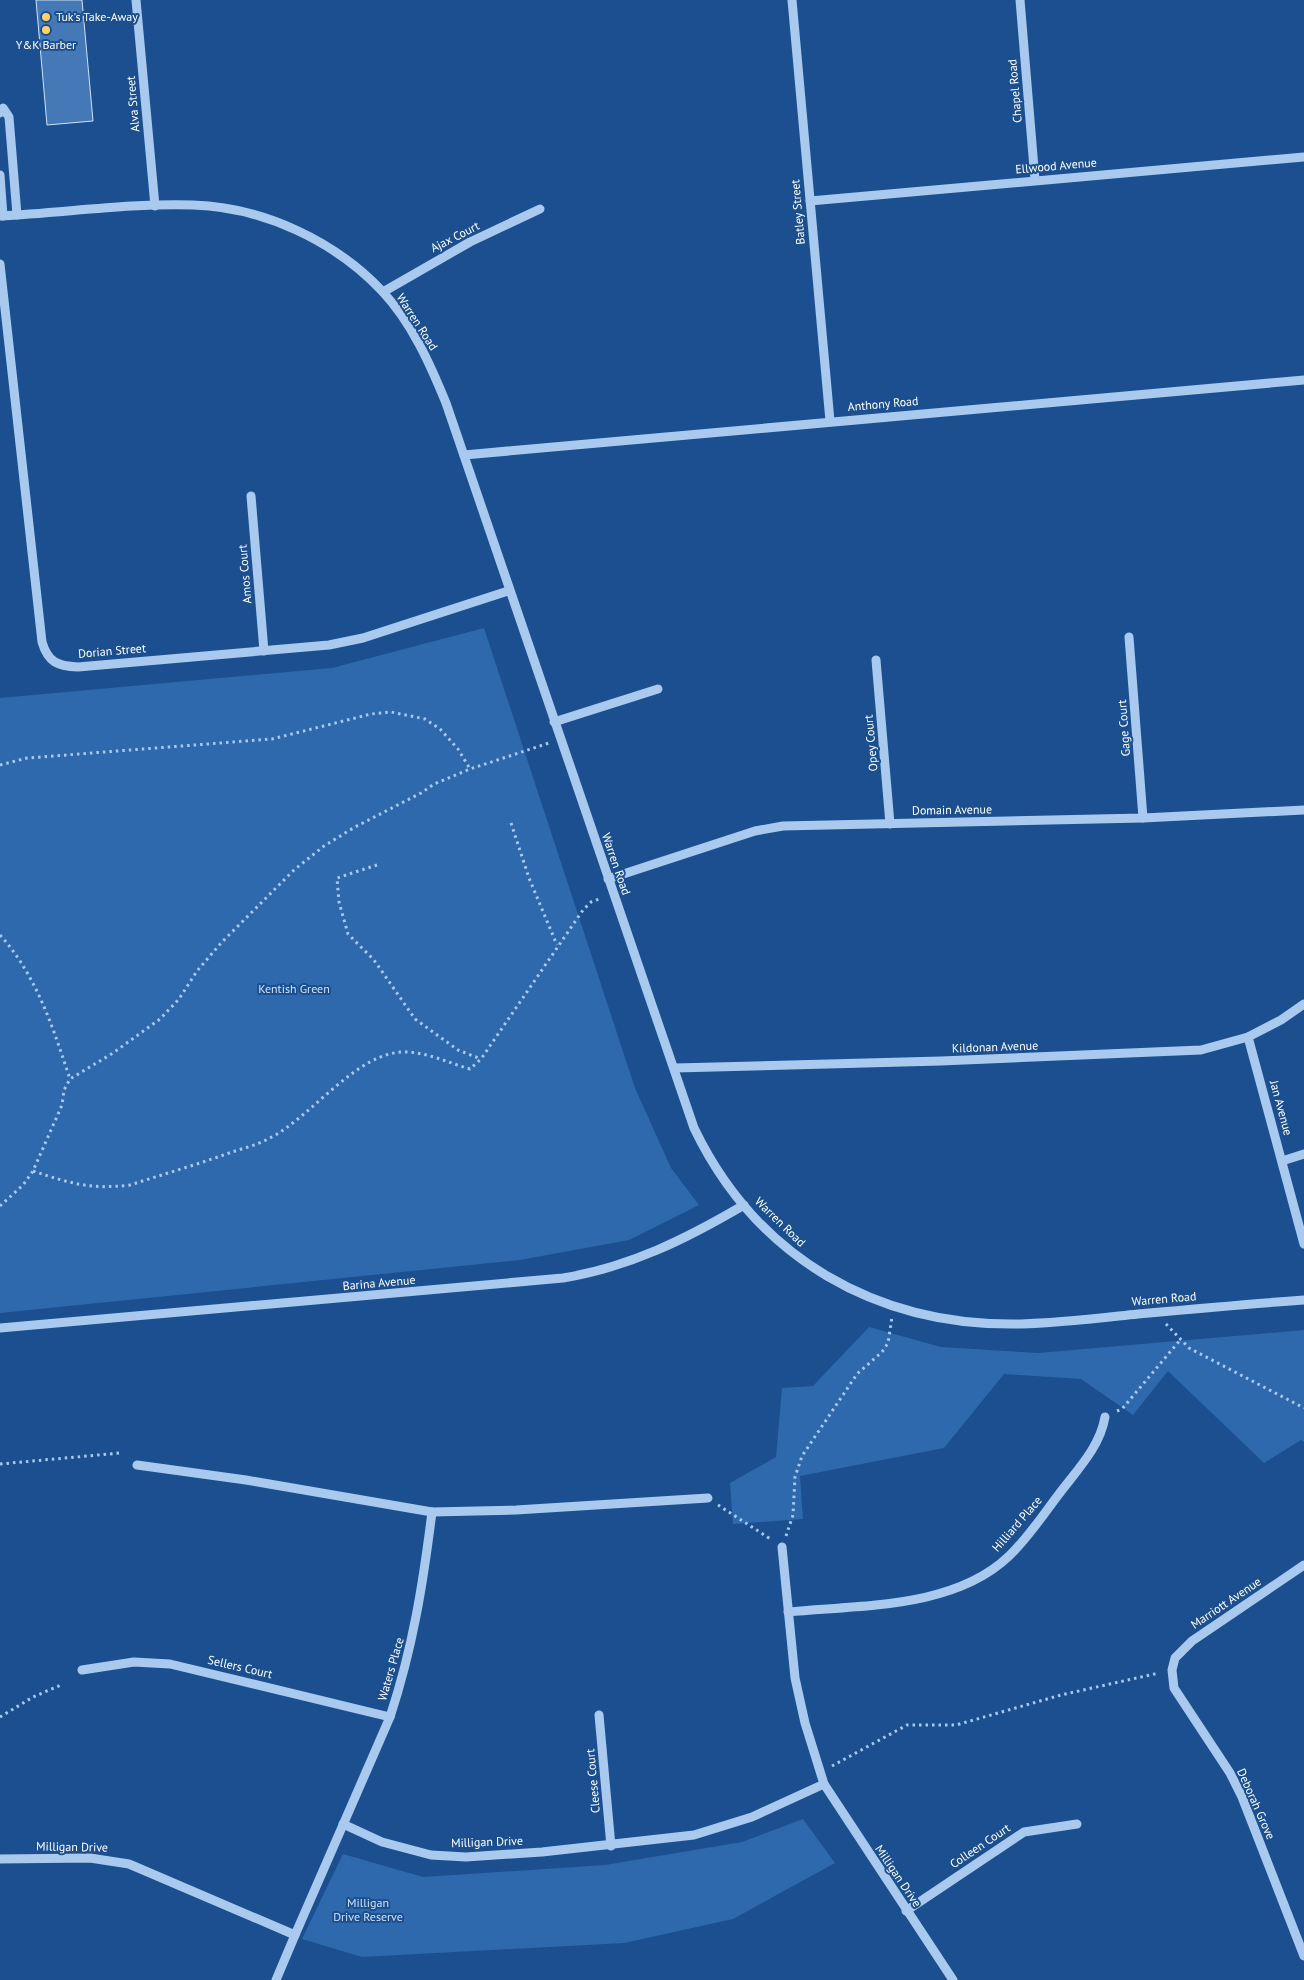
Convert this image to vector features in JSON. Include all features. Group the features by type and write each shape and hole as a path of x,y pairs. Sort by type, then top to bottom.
{"street":[{"name":"Alva Street","path":"136,0 155,206"},
{"name":"Batley Street","path":"792,0 830,421"},
{"name":"Chapel Road","path":"1020,0 1035,180"},
{"path":"0,114 3,108 9,117 17,215"},
{"name":"Ellwood Avenue","path":"810,201 1304,157"},
{"path":"0,175 1,216"},
{"name":"Warren Road","path":"1,216 155,206 220,207 271,220 297,230 363,273 383,292 406,322 432,369 464,455 508,591 675,1068 694,1128 704,1147 744,1205 785,1248 813,1269 848,1288 894,1307 960,1320 1021,1324 1304,1300"},
{"name":"Ajax Court","path":"383,292 470,242 540,209"},
{"name":"Dorian Street","path":"0,264 42,642 49,659 64,666 78,667 329,645 363,638 508,591"},
{"name":"Anthony Road","path":"464,455 1304,380"},
{"name":"Amos Court","path":"251,496 264,651"},
{"name":"Gage Court","path":"1129,637 1143,818"},
{"name":"Opey Court","path":"876,660 890,824"},
{"path":"554,722 658,689"},
{"name":"Domain Avenue","path":"608,879 768,828 1143,818 1304,810"},
{"name":"Kildonan Avenue","path":"675,1068 1185,1052 1216,1047 1248,1037 1281,1020 1304,1004"},
{"name":"Jan Avenue","path":"1248,1037 1304,1244"},
{"path":"1282,1161 1304,1154"},
{"name":"Barina Avenue","path":"0,1328 492,1286 586,1274 632,1262 659,1251 707,1227 744,1205"},
{"name":"Hilliard Place","path":"788,1612 930,1596 957,1588 981,1576 1009,1556 1031,1532 1098,1442 1105,1417"},
{"path":"137,1465 246,1480 432,1512 516,1510 708,1498"},
{"name":"Waters Place","path":"343,1824 390,1717 414,1635 432,1512"},
{"path":"782,1547 798,1696 824,1784"},
{"name":"Marriott Avenue","path":"1172,1670 1174,1658 1192,1642 1304,1565"},
{"name":"Sellers Court","path":"82,1670 134,1662 170,1664 390,1717"},
{"name":"Deborah Grove","path":"1172,1670 1174,1688 1230,1773 1242,1797 1304,1956"},
{"name":"Cleese Court","path":"599,1714 611,1846"},
{"name":"Milligan Drive","path":"343,1824 400,1848 431,1855 455,1857 611,1846 680,1838 716,1830 752,1817 824,1784 953,1980"},
{"path":"276,1980 343,1824"},
{"name":"Colleen Court","path":"906,1911 1018,1835 1034,1829 1078,1824"},
{"name":"Milligan Drive","path":"0,1859 90,1858 129,1864 295,1935"}],"path":[{"path":"0,766 27,758 272,739 371,714 391,712 425,719 440,728 458,749 470,769"},
{"path":"0,1206 23,1185 33,1170 62,1105 64,1090 70,1079 113,1053 160,1019 179,999 198,971 221,943 250,912 302,864 324,846 379,813 421,794 434,784 470,769 560,740"},
{"path":"512,823 529,878 557,946"},
{"path":"377,865 337,878 339,902 348,934 374,960 415,1019 458,1050 482,1060"},
{"path":"33,1170 74,1185 110,1187 130,1185 267,1140 307,1114 353,1071 366,1063 388,1055 405,1052 420,1053 470,1069 482,1060 557,946 591,902 613,894"},
{"path":"0,935 22,961 36,988 53,1027 70,1079"},
{"path":"708,1498 782,1547 793,1515 795,1477 802,1456 856,1374 882,1352 888,1343 894,1307"},
{"path":"1156,1313 1189,1348 1304,1408"},
{"path":"1105,1417 1122,1409 1181,1339"},
{"path":"0,1464 120,1453"},
{"path":"820,1773 906,1725 956,1725 1062,1695 1172,1670"},
{"path":"0,1717 33,1697 61,1685"}],"green space":[{"name":"Kentish Green","path":"484,628 635,1088 671,1168 699,1205 629,1240 520,1260 0,1313 0,698 332,668"},
{"path":"869,1327 941,1347 1038,1353 1304,1330 1304,1442 1301,1440 1264,1463 1168,1371 1133,1415 1081,1379 1004,1374 944,1448 800,1476 803,1519 733,1524 730,1483 776,1457 782,1388 813,1386"},
{"name":"Milligan Drive Reserve","path":"803,1819 835,1863 733,1919 624,1943 362,1957 302,1939 343,1854 423,1877 605,1865 742,1842"}],"building":[{"path":"36,0 82,0 93,121 47,125"}],"place":[{"name":"Tuk's Take-Away","path":"46,17"},
{"name":"Y&K Barber","path":"46,30"}]}
